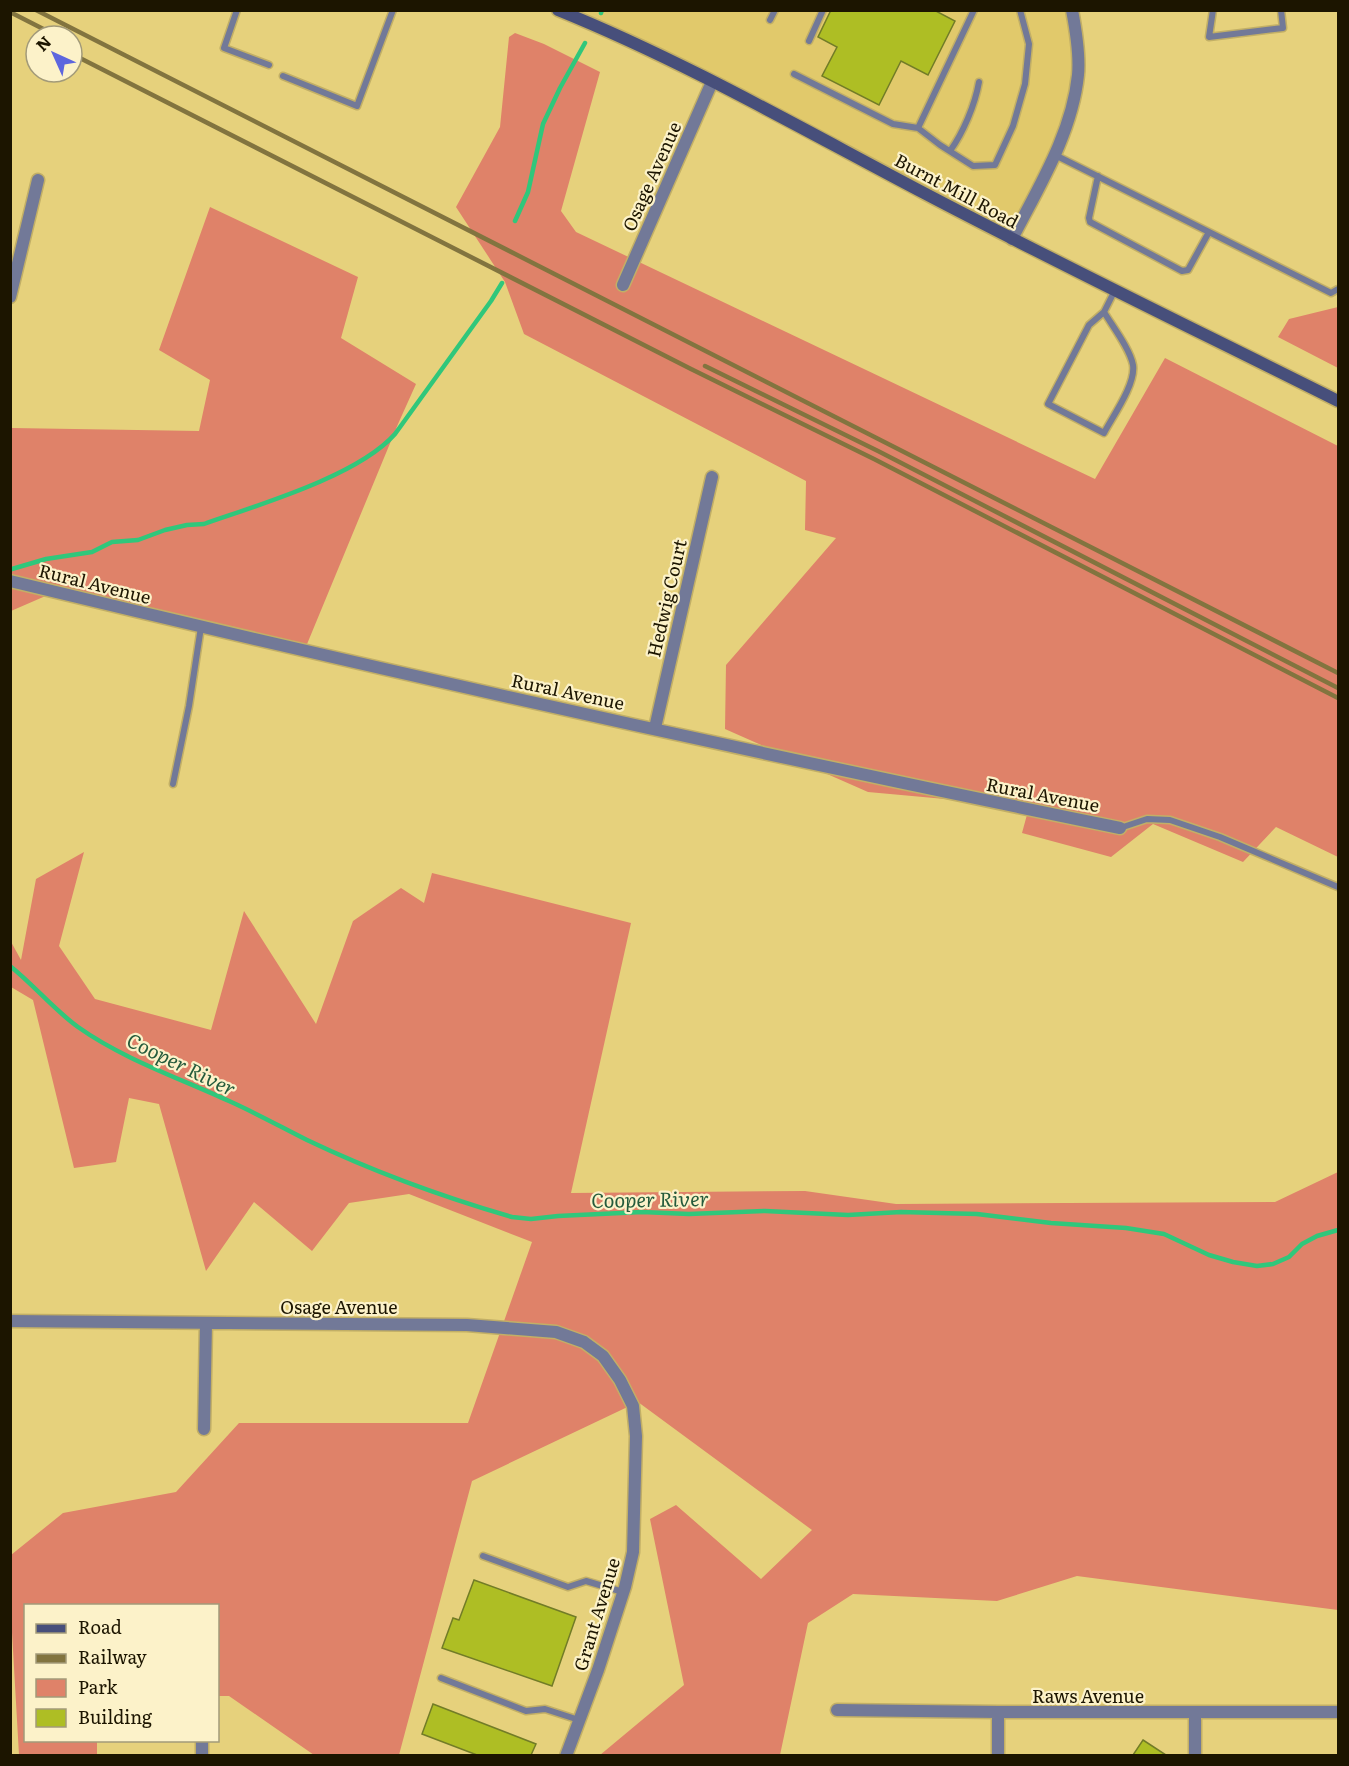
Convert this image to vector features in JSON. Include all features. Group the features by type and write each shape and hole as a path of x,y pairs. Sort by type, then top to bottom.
{"main road":[{"name":"Burnt Mill Road","path":"558,10 712,82 1012,239 1338,401"}],"street":[{"path":"1012,239 1054,155 1074,100 1078,73 1078,48 1072,10"},
{"name":"Osage Avenue","path":"623,285 712,82"},
{"path":"10,297 38,180"},
{"name":"Hedwig Court","path":"655,728 712,477"},
{"name":"Rural Avenue","path":"10,581 301,651 863,776 1120,828"},
{"name":"Osage Avenue","path":"10,1322 467,1324 556,1332 584,1342 603,1356 620,1380 633,1406"},
{"path":"204,1429 206,1323"},
{"name":"Grant Avenue","path":"566,1755 598,1670 633,1552 636,1436 633,1406"},
{"name":"Raws Avenue","path":"837,1710 1338,1712"},
{"path":"998,1712 998,1755"},
{"path":"1195,1713 1195,1755"}],"lane":[{"path":"237,10 224,48 269,65"},
{"path":"283,76 357,106 393,10"},
{"path":"770,20 775,10"},
{"path":"809,41 823,10"},
{"path":"918,128 974,10"},
{"path":"794,74 893,124 918,128 973,166 995,165 1013,126 1025,84 1029,44 1020,10"},
{"path":"1213,10 1209,37 1283,28 1281,10"},
{"path":"950,151 961,135 977,94 979,82"},
{"path":"1054,155 1331,293 1338,289"},
{"path":"1098,176 1090,222 1182,271 1188,270 1209,232"},
{"path":"1104,312 1130,357 1133,367 1132,381 1104,433 1048,404 1089,325 1104,312 1114,290"},
{"path":"173,784 189,706 201,627"},
{"path":"1120,828 1147,819 1170,820 1220,837 1338,887"},
{"path":"483,1556 568,1587 586,1581 623,1592"},
{"path":"441,1678 526,1711 545,1709 579,1720"}],"shaded area":[{"path":"558,11 1072,11 1074,100 1012,239 712,82"}],"green space":[{"path":"515,33 544,44 600,72 561,211 576,232 1095,479 1165,358 1338,446 1338,857 1276,827 1243,862 1153,824 1111,857 1022,833 1028,811 967,801 868,792 725,729 726,665 836,538 805,530 806,481 524,334 505,282 456,207 500,127 509,37"},
{"path":"210,207 358,277 341,338 416,384 305,649 57,591 11,611 10,434 12,428 199,431 210,380 159,350"},
{"path":"1338,307 1338,368 1278,337 1289,319"},
{"path":"84,852 59,946 95,999 211,1030 244,911 316,1024 353,921 401,888 424,903 432,873 631,923 571,1193 805,1191 896,1204 1275,1202 1338,1172 1338,1610 1077,1576 997,1601 853,1594 808,1623 780,1755 600,1755 684,1685 650,1519 676,1505 761,1579 812,1530 638,1402 472,1481 399,1755 314,1755 229,1696 219,1696 219,1604 24,1604 24,1742 97,1742 97,1755 19,1755 11,1615 11,1555 63,1513 176,1492 239,1423 468,1423 532,1242 409,1194 349,1203 312,1251 254,1202 206,1271 159,1104 129,1098 116,1162 74,1168 33,1000 11,987 10,940 21,960 36,879"}],"building":[{"path":"831,10 934,10 955,21 928,75 901,61 879,105 822,76 837,47 818,37"},
{"path":"474,1580 576,1617 552,1686 442,1648 453,1618 459,1620"},
{"path":"433,1704 536,1744 531,1755 477,1755 422,1734"},
{"path":"1143,1740 1166,1755 1133,1755"}],"waterway":[{"path":"515,221 528,192 543,124 585,43"},
{"path":"12,569 46,559 92,552 112,542 138,540 165,530 204,524 306,488 357,463 395,434 502,283"},
{"name":"Cooper River","path":"10,966 60,1013 114,1049 382,1173 512,1217 531,1219 642,1212 689,1214 765,1211 848,1215 901,1212 977,1214 1051,1223 1126,1228 1164,1234 1209,1255 1257,1266 1273,1264 1289,1257 1302,1244 1317,1236 1338,1230"}],"railway":[{"path":"36,10 1338,673"},
{"path":"10,12 34,24"},
{"path":"84,60 691,369 874,459 1338,698"},
{"path":"705,366 878,451 1338,688"}]}
